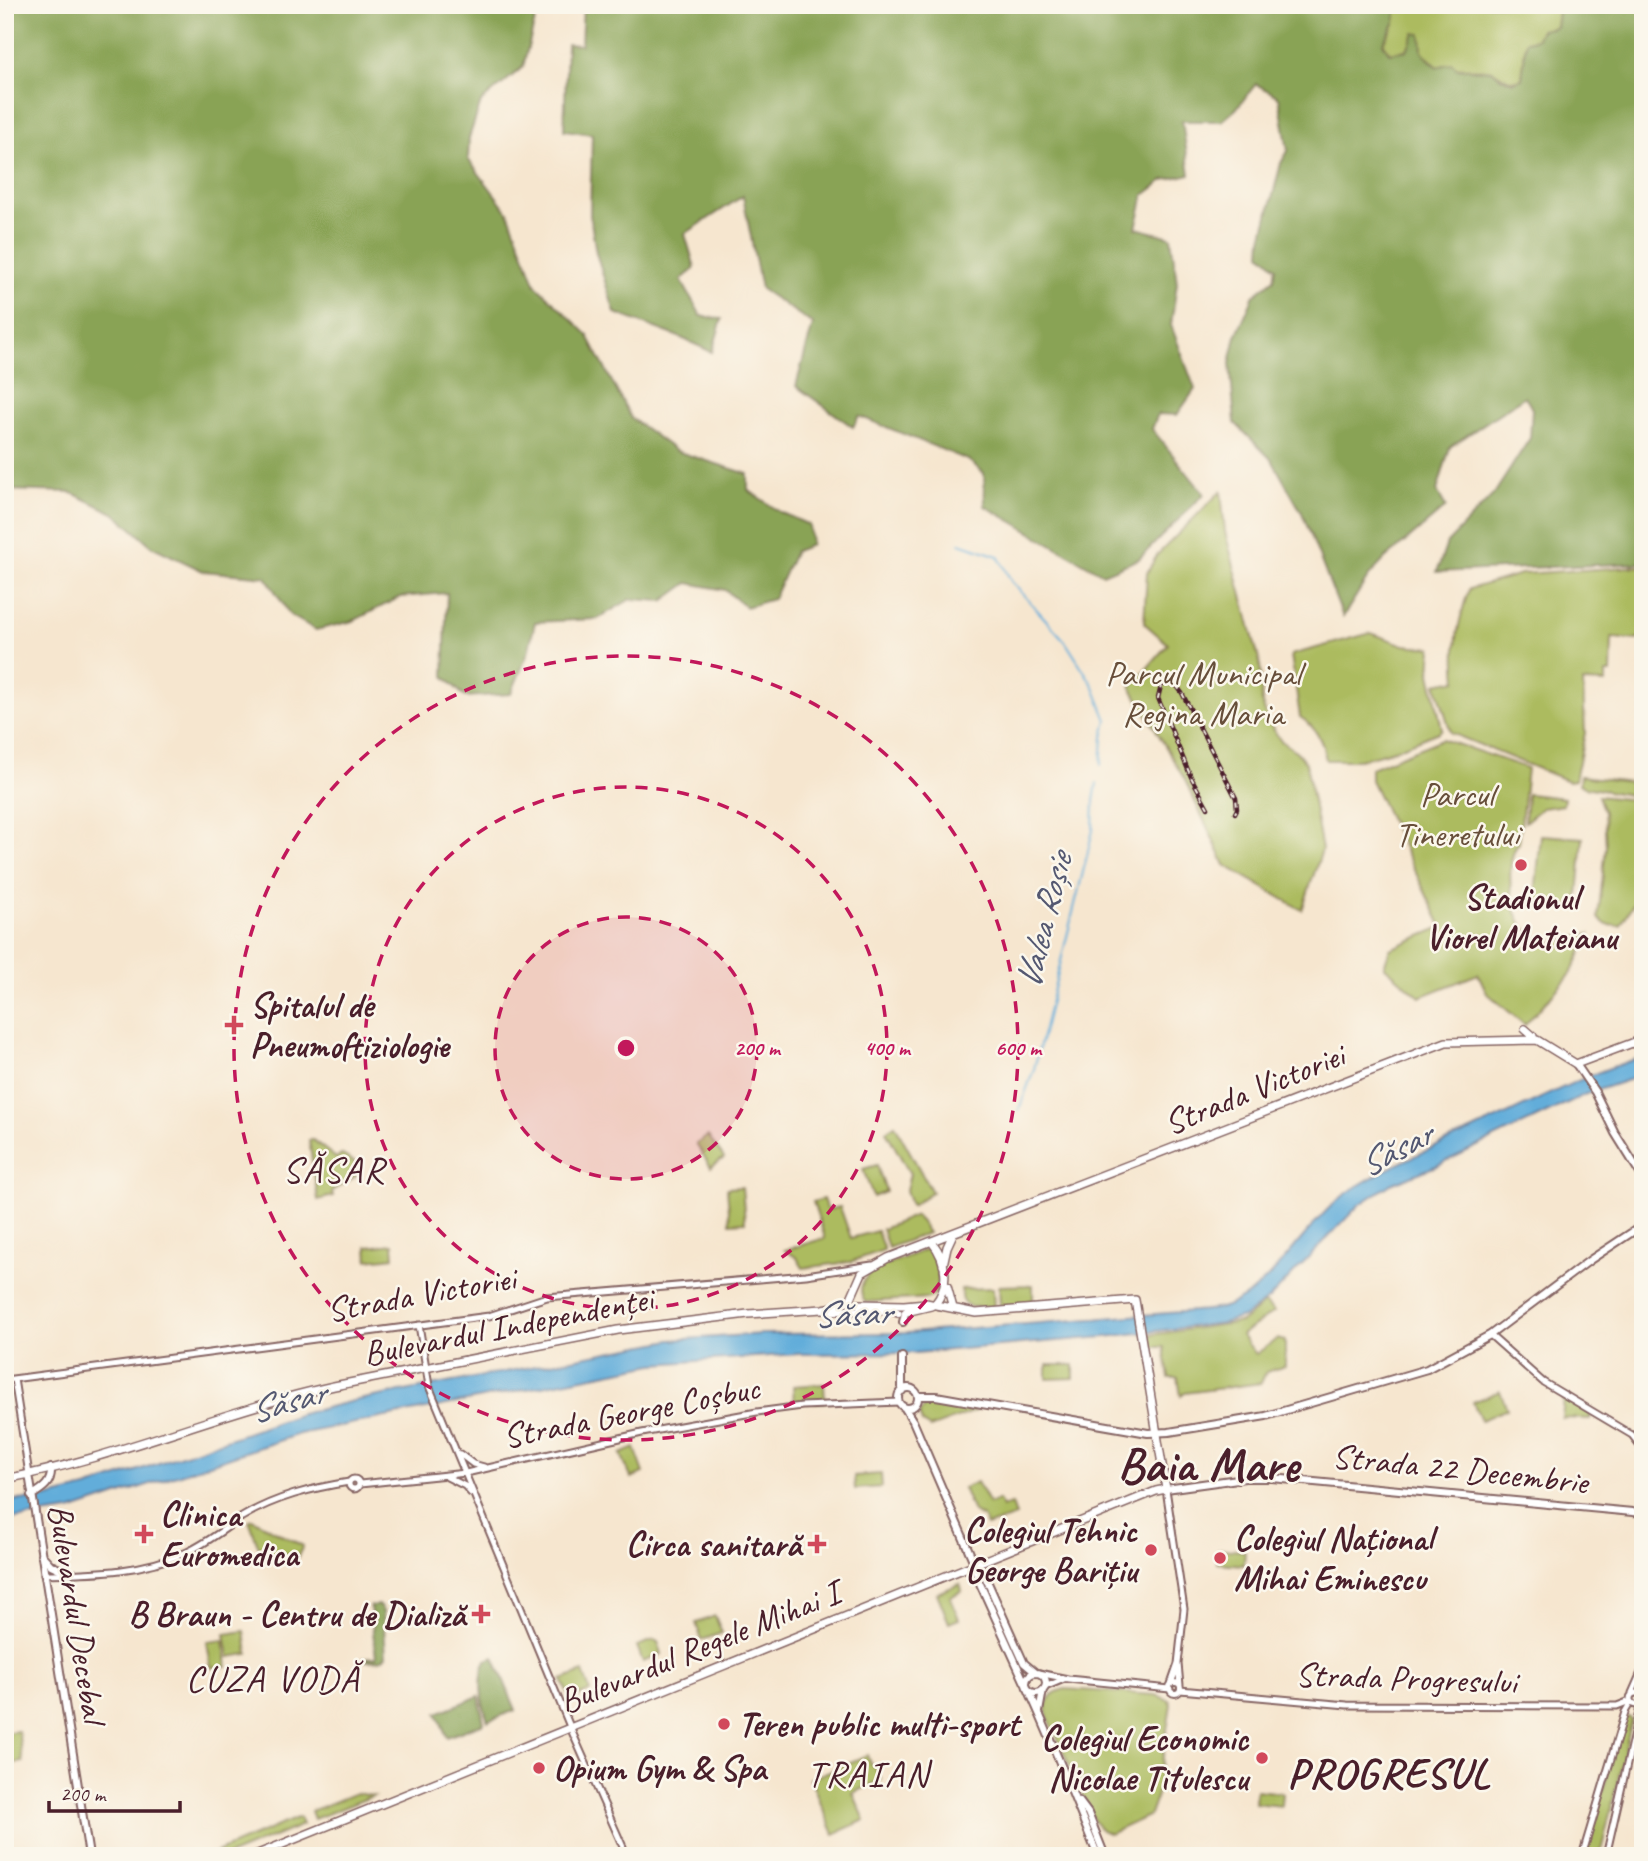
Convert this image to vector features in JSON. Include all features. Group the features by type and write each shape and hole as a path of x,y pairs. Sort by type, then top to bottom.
{"main road":[{"path":"1525,1029 1533,1035 1533,1040"},
{"path":"1643,1039 1576,1064 1595,1092 1615,1133 1643,1178"},
{"name":"Strada Victoriei","path":"853,1302 858,1278 872,1265 1446,1042 1541,1041 1576,1064"},
{"path":"902,1391 908,1389 916,1393 1156,1433 1266,1416 1427,1369 1490,1335 1643,1225"},
{"path":"943,1265 953,1234"},
{"path":"932,1242 943,1265 953,1308"},
{"name":"Strada Victoriei","path":"853,1302 863,1277 892,1258"},
{"path":"935,1304 943,1294 946,1282"},
{"name":"Bulevardul Independenței","path":"5,1479 169,1435 302,1393 426,1367 640,1326 823,1309 853,1302 902,1313 935,1304 964,1312 987,1313 1135,1300 1156,1433"},
{"path":"835,1311 853,1302"},
{"name":"Bulevardul Independenței","path":"823,1309 890,1310 902,1313"},
{"path":"902,1357 902,1391 899,1396 902,1404 913,1421 975,1565 977,1577 1075,1795 1098,1856"},
{"path":"902,1373 916,1393 913,1421"},
{"path":"902,1404 909,1408 916,1405"},
{"path":"1156,1433 1166,1489"},
{"path":"32,1496 47,1485 51,1468"},
{"name":"Bulevardul Decebal","path":"29,1474 89,1856"},
{"name":"Strada 22 Decembrie","path":"1166,1489 1245,1478 1272,1478 1643,1513"},
{"name":"Bulevardul Regele Mihai I","path":"253,1856 570,1726 1166,1489"},
{"path":"41,1554 51,1565 70,1574"},
{"path":"975,1565 984,1574 1022,1658 1028,1667 1045,1678 1039,1712"},
{"path":"1025,1683 1027,1676 1037,1673"},
{"path":"1029,1691 1038,1693 1044,1689"},
{"path":"1075,1795 1088,1813 1105,1856"}],"street":[{"name":"Strada Victoriei","path":"5,1380 489,1316 541,1298 847,1270 872,1265"},
{"path":"847,1270 858,1278"},
{"path":"419,1325 429,1386 627,1856"},
{"path":"1490,1335 1543,1382 1632,1435 1643,1449"},
{"name":"Bulevardul Decebal","path":"14,1379 29,1474"},
{"name":"Strada George Coșbuc","path":"44,1574 119,1572 163,1561 200,1546 267,1504 303,1491 349,1484 355,1489 359,1483 466,1474 642,1433 768,1410 902,1404"},
{"path":"457,1452 473,1464 487,1468"},
{"path":"444,1477 460,1483 474,1496"},
{"path":"1166,1489 1184,1602 1178,1664 1180,1688"},
{"path":"1170,1686 1178,1664"},
{"path":"1582,1856 1625,1712 1643,1668"},
{"name":"Strada Progresului","path":"1037,1673 1068,1679 1170,1686 1176,1682 1180,1688"},
{"name":"Strada Progresului","path":"1044,1689 1068,1679"},
{"name":"Strada Progresului","path":"1170,1686 1174,1694 1180,1688"},
{"name":"Strada Progresului","path":"1180,1688 1354,1705 1617,1706 1630,1702 1636,1705 1641,1703"},
{"path":"1606,1856 1641,1703 1642,1692 1632,1693"}],"green space":[{"path":"5,5 539,5 523,67 481,102 469,138 468,159 508,212 536,285 587,334 631,418 676,451 748,474 748,490 780,512 809,525 811,545 795,551 773,599 746,607 725,590 688,583 663,601 631,599 597,619 535,622 528,653 511,694 465,697 444,676 447,593 400,597 353,621 316,630 290,615 266,577 203,571 153,547 114,513 70,492 5,490"},
{"path":"583,5 1397,5 1395,22 1383,43 1389,53 1407,50 1414,33 1421,34 1422,52 1437,67 1452,63 1457,68 1493,71 1513,82 1522,79 1526,41 1536,39 1541,30 1556,27 1559,5 1643,5 1643,563 1437,572 1447,543 1494,494 1530,438 1532,409 1525,396 1450,447 1437,491 1446,507 1368,577 1343,617 1302,513 1272,460 1235,423 1230,363 1236,336 1254,295 1274,279 1276,267 1261,253 1262,239 1281,163 1288,151 1279,97 1256,84 1236,109 1222,121 1182,121 1190,174 1164,180 1144,195 1136,228 1171,237 1177,283 1171,325 1195,389 1177,415 1158,414 1152,429 1204,494 1139,559 1103,574 985,506 984,473 968,460 859,416 853,427 796,386 813,324 761,289 743,196 685,234 695,268 681,280 701,316 722,319 712,352 615,313 596,253 590,215 592,134 564,130 567,44 581,45"},
{"path":"1397,5 1559,5 1556,27 1536,40 1526,41 1522,79 1512,80 1484,70 1438,67 1422,52 1414,34 1407,50 1390,53 1383,43 1395,22"},
{"name":"Parcul Municipal Regina Maria","path":"1221,491 1225,532 1260,663 1262,704 1280,740 1297,752 1306,763 1322,850 1302,910 1225,865 1185,780 1131,687 1168,644 1144,623 1147,573 1157,555"},
{"path":"1643,566 1643,627 1638,640 1612,638 1611,673 1606,673 1606,683 1583,682 1585,733 1575,780 1568,781 1451,733 1436,684 1457,680 1457,634 1469,589 1521,574"},
{"path":"1371,633 1404,645 1432,648 1430,673 1442,729 1391,751 1359,760 1326,760 1318,735 1300,717 1291,655"},
{"name":"Parcul Tineretului","path":"1442,739 1527,768 1519,843 1514,851 1510,872 1515,909 1526,930 1547,943 1590,934 1571,974 1525,1025 1487,993 1478,974 1420,997 1384,966 1390,949 1442,927 1371,780 1371,768"},
{"path":"1580,776 1630,782 1630,795 1585,787 1579,784"},
{"path":"1527,794 1564,798 1563,805 1542,808 1525,822"},
{"path":"1598,796 1643,801 1643,888 1620,926 1607,925 1598,918 1606,847 1604,812"},
{"path":"1541,835 1583,838 1577,908 1534,904"},
{"path":"895,1125 932,1192 911,1206 906,1190 910,1174 886,1131"},
{"path":"708,1136 724,1158 711,1167 696,1144"},
{"path":"309,1140 313,1140 336,1158 342,1155 358,1164 361,1173 332,1191 333,1196 318,1200"},
{"path":"877,1165 886,1192 873,1197 863,1169"},
{"path":"742,1187 745,1222 730,1223 727,1188"},
{"path":"823,1199 827,1210 840,1207 851,1238 877,1231 884,1250 850,1262 803,1268 797,1258 785,1250 825,1238 813,1202"},
{"path":"916,1215 928,1233 888,1248 882,1229"},
{"path":"393,1244 394,1257 368,1260 367,1247"},
{"path":"927,1249 937,1270 935,1294 929,1298 865,1302 861,1287 872,1271"},
{"path":"1033,1285 1033,1305 1000,1307 999,1286"},
{"path":"993,1288 994,1307 971,1307 963,1302 961,1289"},
{"path":"1265,1303 1274,1312 1241,1335 1256,1354 1277,1339 1285,1341 1285,1366 1266,1372 1261,1383 1185,1393 1181,1396 1178,1378 1169,1378 1164,1347 1152,1347 1149,1335 1241,1322"},
{"path":"1047,1365 1074,1365 1074,1378 1047,1379"},
{"path":"824,1384 825,1402 794,1403 793,1386"},
{"path":"1500,1391 1507,1409 1481,1420 1473,1402"},
{"path":"1564,1398 1591,1415 1590,1419 1562,1418"},
{"path":"927,1403 976,1411 930,1428 922,1423 919,1414"},
{"path":"635,1448 644,1473 631,1478 621,1454"},
{"path":"881,1474 882,1487 855,1489 854,1476"},
{"path":"977,1482 989,1504 999,1500 1002,1507 1012,1504 1016,1516 987,1526 983,1517 973,1512 963,1488"},
{"path":"252,1519 303,1546 297,1558 291,1560 290,1554 262,1556 249,1521"},
{"path":"1218,1549 1245,1551 1244,1565 1217,1563"},
{"path":"960,1584 962,1591 950,1597 959,1619 949,1623 937,1593"},
{"path":"378,1605 383,1611 386,1656 380,1660 365,1661 364,1658 376,1657 370,1606"},
{"path":"715,1616 722,1633 702,1640 696,1623"},
{"path":"245,1631 248,1654 229,1657 225,1634"},
{"path":"224,1640 227,1666 211,1668 207,1642"},
{"path":"654,1640 658,1642 662,1654 643,1662 637,1646"},
{"path":"494,1657 516,1710 488,1721 481,1682 486,1660"},
{"path":"583,1672 590,1691 570,1699 562,1680"},
{"path":"1065,1689 1156,1695 1169,1700 1171,1704 1157,1795 1150,1815 1110,1834 1101,1830 1094,1821 1047,1715 1050,1698"},
{"path":"479,1696 484,1723 447,1737 437,1713"},
{"path":"1625,1717 1632,1720 1600,1856 1583,1856"},
{"path":"18,1731 23,1762 5,1764 5,1733"},
{"path":"867,1755 881,1780 853,1793 865,1820 834,1834 810,1779"},
{"path":"1256,1790 1282,1793 1281,1806 1255,1803"},
{"path":"356,1793 373,1796 314,1819 311,1811"},
{"path":"299,1817 302,1825 228,1856 207,1856"}],"water":[{"path":"1643,1057 1643,1075 1586,1094 1436,1166 1391,1184 1359,1205 1269,1299 1243,1317 1223,1323 1105,1337 915,1353 799,1354 654,1364 299,1434 70,1511 5,1520 5,1501 46,1498 86,1488 301,1414 353,1401 671,1340 762,1334 908,1333 1223,1307 1243,1298 1259,1286 1332,1205 1363,1183 1397,1164 1563,1088"}],"waterway":[{"name":"Valea Roșie","path":"960,543 998,556 1011,581 1065,641 1093,685 1107,720 1101,765"},
{"name":"Valea Roșie","path":"1019,1110 1034,1069 1083,872 1093,830 1097,783"}],"railway":[{"path":"1208,808 1191,777 1158,698 1161,686 1167,683 1176,685 1182,693 1236,798 1235,813"}],"place":[{"name":"Stadionul Viorel Mateianu","path":"1521,865"},
{"name":"Spitalul de Pneumoftiziologie","path":"234,1025"},
{"name":"Clinica Euromedica","path":"144,1534"},
{"name":"Circa sanitară","path":"817,1544"},
{"name":"Colegiul Tehnic George Barițiu","path":"1151,1550"},
{"name":"Colegiul Național Mihai Eminescu","path":"1220,1558"},
{"name":"B Braun - Centru de Dializă","path":"481,1614"},
{"name":"Teren public multi-sport","path":"724,1724"},
{"name":"Colegiul Economic Nicolae Titulescu","path":"1262,1758"},
{"name":"Opium Gym & Spa","path":"539,1768"}],"district":[{"name":"SĂSAR","path":"334,1169"},
{"name":"Baia Mare","path":"1208,1465"},
{"name":"CUZA VODĂ","path":"273,1678"},
{"name":"TRAIAN","path":"868,1773"},
{"name":"PROGRESUL","path":"1389,1773"}],"water label":[{"name":"Săsar","path":"1395,1149"},
{"name":"Săsar","path":"852,1313"},
{"name":"Săsar","path":"287,1401"}]}
